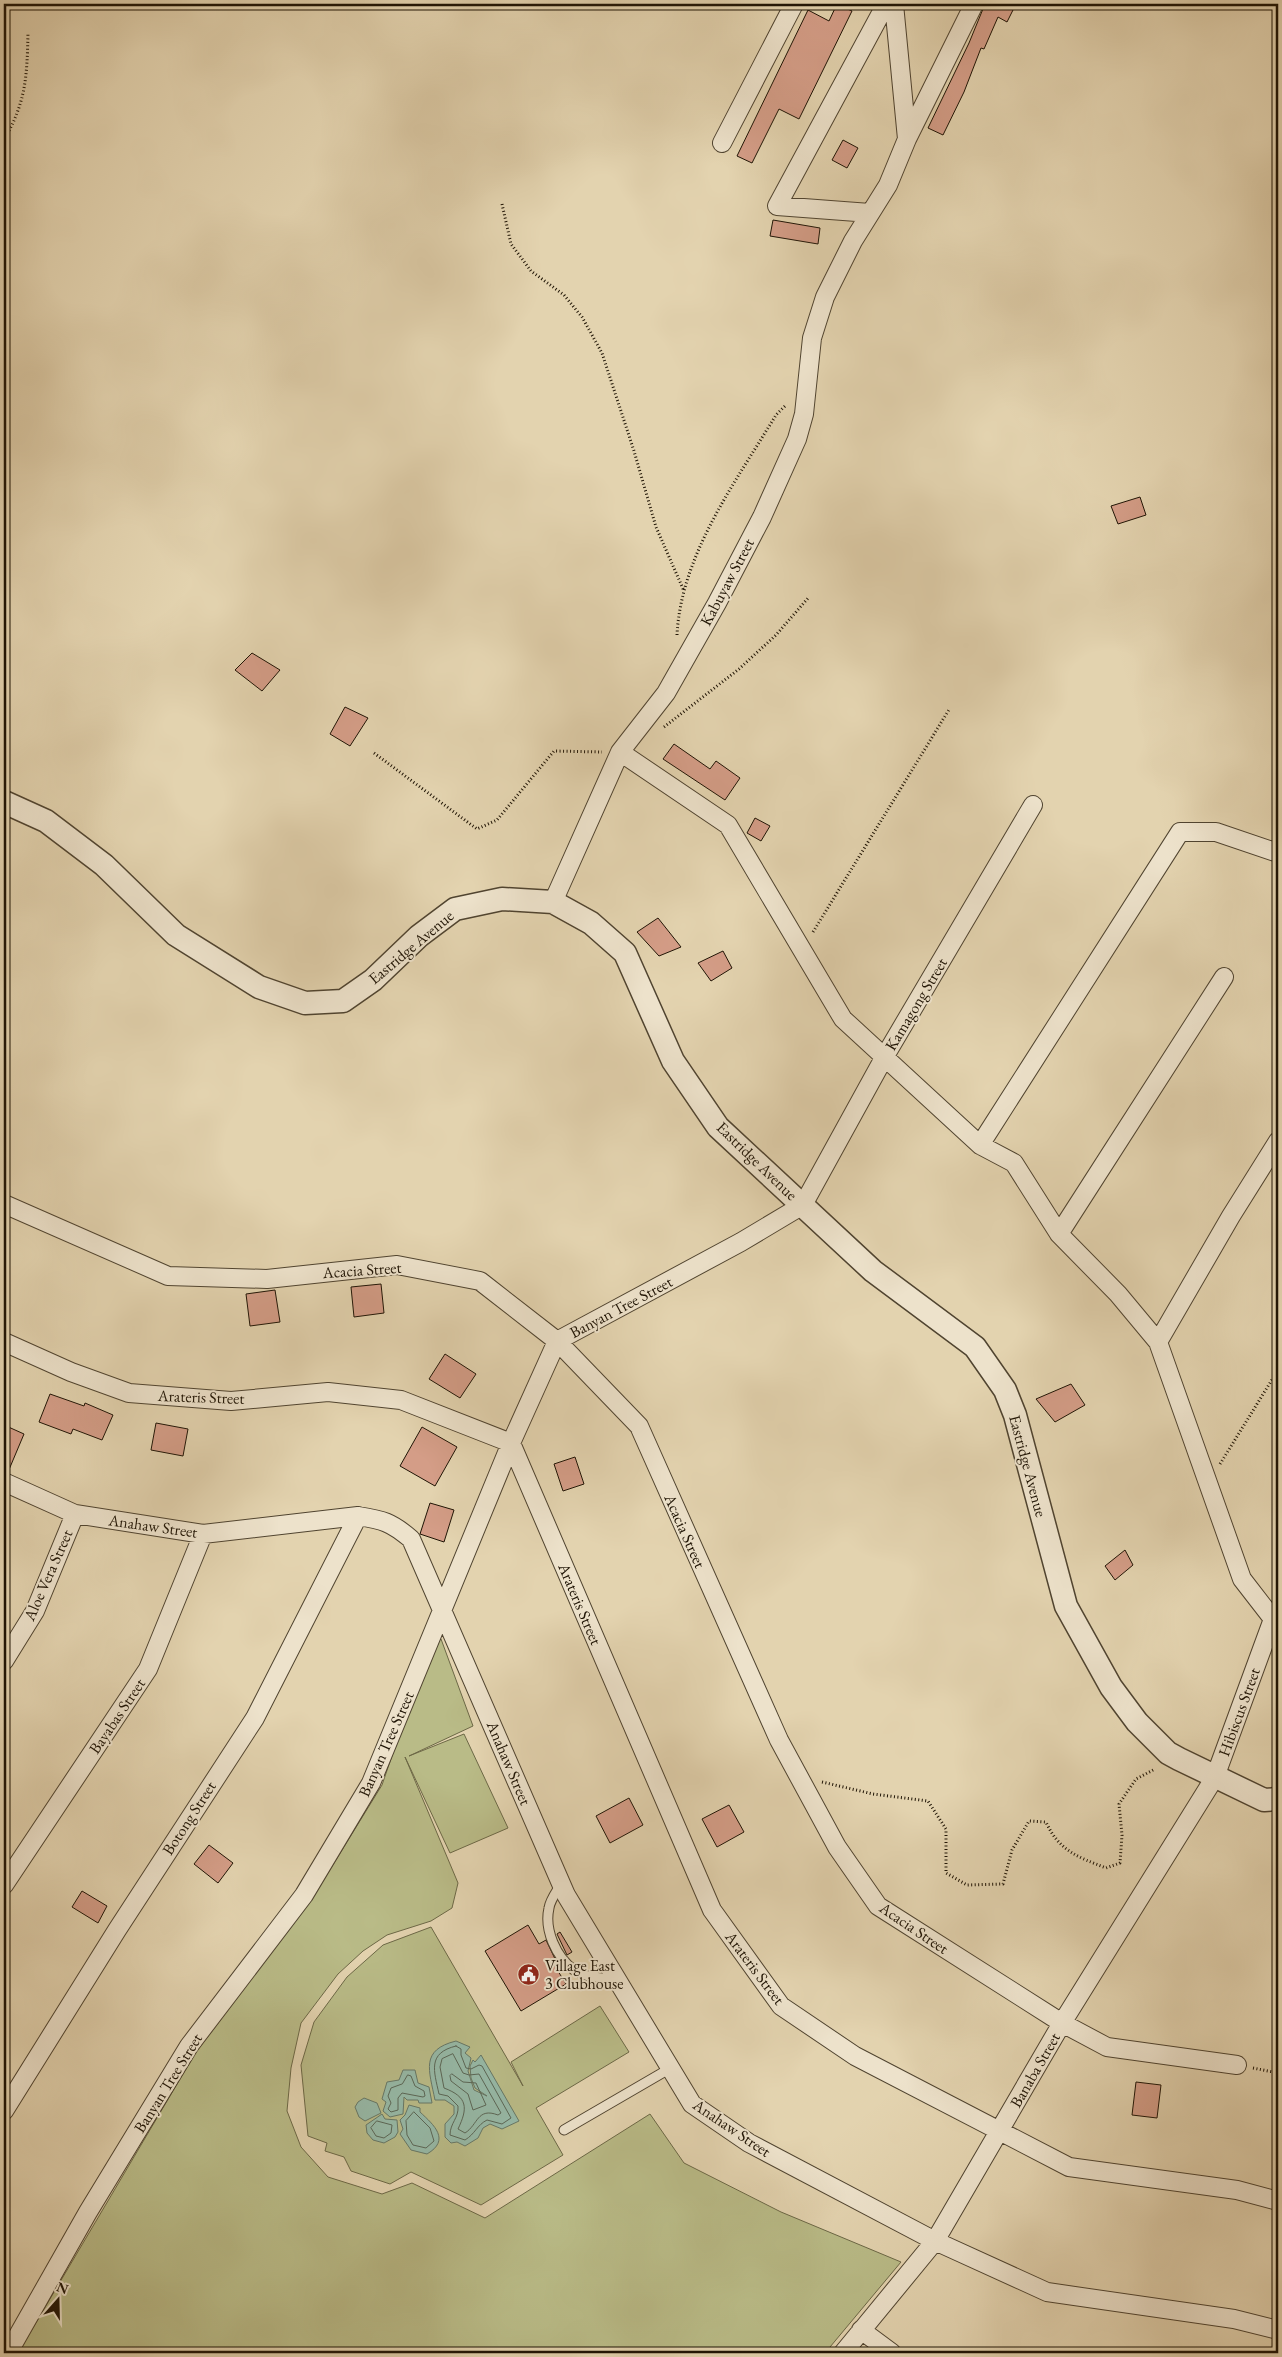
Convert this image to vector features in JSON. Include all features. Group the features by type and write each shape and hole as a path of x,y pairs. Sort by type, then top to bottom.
{"street":[{"path":"722,143 794,4"},
{"path":"870,213 777,206 886,4"},
{"path":"894,4 907,139"},
{"name":"Kabuyaw Street","path":"553,902 620,752 666,693 717,603 757,526 797,439 804,414 812,338 825,297 853,241 888,185 907,139 974,4"},
{"path":"620,752 728,824 843,1019 980,1146 1014,1163 1059,1234 1118,1294 1158,1342 1242,1579 1276,1620"},
{"name":"Eastridge Avenue","path":"4,802 46,821 104,865 176,935 259,987 305,1003 343,1001 373,980 419,936 454,909 502,899 553,902 591,923 625,953 673,1060 718,1127 873,1271 975,1346 1000,1383 1015,1415 1066,1606 1111,1687 1137,1722 1168,1753 1215,1778 1264,1800 1278,1800"},
{"name":"Kamagong Street","path":"803,1205 885,1056 1033,805"},
{"path":"980,1146 1180,832 1216,832 1278,853"},
{"path":"1059,1234 1224,977"},
{"path":"1158,1342 1231,1216 1278,1141"},
{"name":"Acacia Street","path":"4,1204 168,1276 267,1279 397,1265 480,1281 557,1341 638,1426 779,1740 836,1847 878,1906 1062,2023 1107,2047 1237,2065"},
{"name":"Banyan Tree Street","path":"8,2353 88,2212 189,2046 304,1895 371,1783 444,1611 511,1443 557,1341 741,1242 803,1205"},
{"name":"Arateris Street","path":"4,1342 71,1372 129,1393 231,1401 328,1392 401,1400 511,1443 712,1910 782,2006 855,2056 998,2132 1070,2166 1237,2190 1278,2201"},
{"name":"Anahaw Street","path":"4,1482 75,1514 203,1534 358,1516 378,1519 395,1525 411,1539 444,1611 561,1884 692,2104 749,2143 935,2241 1047,2292 1234,2319 1278,2330"},
{"name":"Aloe Vera Street","path":"4,1661 35,1611 75,1514"},
{"name":"Botong Street","path":"4,2111 117,1930 255,1718 358,1516"},
{"name":"Bayabas Street","path":"4,1885 148,1669 203,1534"},
{"name":"Hibiscus Street","path":"1215,1778 1276,1620"},
{"name":"Banaba Street","path":"843,2353 935,2241 1062,2023 1215,1778"},
{"path":"861,2330 892,2353"}],"lane":[{"path":"561,1884 549,1908 548,1931 556,1949 574,1970 596,1978 616,1979"},
{"path":"564,2130 670,2069"}],"path":[{"path":"4,140 21,108 27,77 28,33"},
{"path":"502,204 511,244 531,271 564,295 582,317 602,353 634,451 656,527 684,590"},
{"path":"676,643 678,616 684,590 707,531 776,415 806,386"},
{"path":"658,730 739,669 776,635 809,597"},
{"path":"802,950 950,708"},
{"path":"374,753 477,829 497,820 554,751 620,752"},
{"path":"1208,1484 1278,1370"},
{"path":"800,1777 873,1794 928,1801 946,1829 946,1873 968,1885 1002,1884 1012,1850 1028,1820 1046,1822 1053,1838 1074,1855 1106,1868 1120,1863 1122,1835 1119,1804 1136,1779 1179,1759"},
{"path":"1237,2065 1278,2073"}],"green space":[{"path":"441,1639 473,1726 409,1756 464,1734 508,1828 450,1853 405,1757 458,1883 452,1908 431,1921 387,1935 363,1951 338,1974 301,2023 291,2068 287,2111 301,2147 328,2177 382,2194 412,2183 485,2218 650,2114 684,2163 781,2212 901,2262 825,2353 18,2353 196,2052 310,1902 382,1785 431,1642"},
{"path":"431,1927 523,2086 511,2062 600,2006 629,2052 536,2108 563,2155 481,2205 411,2172 390,2184 351,2171 344,2157 325,2151 327,2143 308,2136 301,2065 314,2022 347,1977 383,1945"}],"water":[{"path":"456,2041 470,2047 465,2053 471,2058 468,2071 474,2090 487,2096 475,2088 471,2078 470,2066 473,2060 475,2062 481,2055 519,2121 502,2129 490,2124 483,2128 478,2138 465,2146 457,2142 451,2143 445,2137 445,2124 454,2114 454,2106 445,2100 435,2100 430,2071 432,2056 437,2050"},
{"path":"403,2070 415,2070 418,2083 429,2087 432,2103 419,2103 418,2100 407,2100 404,2097 403,2114 390,2117 383,2111 386,2102 382,2099 387,2082 399,2080"},
{"path":"364,2098 377,2103 381,2113 365,2121 359,2117 355,2107"},
{"path":"409,2105 420,2108 420,2112 435,2127 438,2133 438,2143 427,2154 411,2150 400,2134 403,2129 400,2120 405,2115"},
{"path":"382,2114 385,2119 397,2120 398,2132 395,2137 384,2143 373,2140 367,2133 366,2125"}],"building":[{"path":"837,4 852,11 799,119 779,109 752,163 737,156 808,10 829,21"},
{"path":"985,4 1016,4 1007,22 998,17 984,49 981,48 964,92 943,135 928,128 969,43"},
{"path":"843,140 858,148 847,168 832,160"},
{"path":"773,220 820,228 818,244 770,236"},
{"path":"1140,497 1146,515 1118,524 1111,506"},
{"path":"252,653 280,670 262,691 235,670"},
{"path":"345,707 368,718 350,746 330,734"},
{"path":"674,744 710,769 716,761 740,778 725,800 663,759"},
{"path":"755,818 770,826 761,841 747,833"},
{"path":"658,918 681,947 659,956 637,932"},
{"path":"723,951 732,968 711,981 698,963"},
{"path":"381,1284 384,1313 354,1317 351,1287"},
{"path":"275,1290 280,1322 250,1326 246,1294"},
{"path":"445,1354 476,1374 460,1398 429,1379"},
{"path":"1071,1384 1085,1405 1055,1422 1036,1399"},
{"path":"50,1394 84,1406 85,1403 113,1415 102,1440 73,1429 71,1434 39,1422"},
{"path":"156,1423 188,1429 183,1456 151,1450"},
{"path":"4,1425 24,1434 8,1472 4,1472"},
{"path":"422,1427 457,1447 435,1486 400,1466"},
{"path":"575,1457 584,1484 563,1491 554,1464"},
{"path":"430,1503 454,1510 444,1542 420,1534"},
{"path":"1125,1550 1133,1565 1115,1580 1105,1566"},
{"path":"629,1798 643,1825 610,1843 596,1816"},
{"path":"729,1805 744,1832 717,1847 702,1819"},
{"path":"209,1845 233,1863 218,1883 194,1864"},
{"path":"82,1891 107,1906 98,1923 72,1907"},
{"name":"Village East 3 Clubhouse","path":"528,1925 539,1944 546,1940 556,1961 553,1963 566,1984 521,2011 485,1951"},
{"path":"560,1932 572,1952 567,1955 557,1934"},
{"path":"1136,2082 1161,2085 1157,2118 1132,2115"}],"place":[{"name":"Village East 3 Clubhouse","path":"529,1974"}]}
